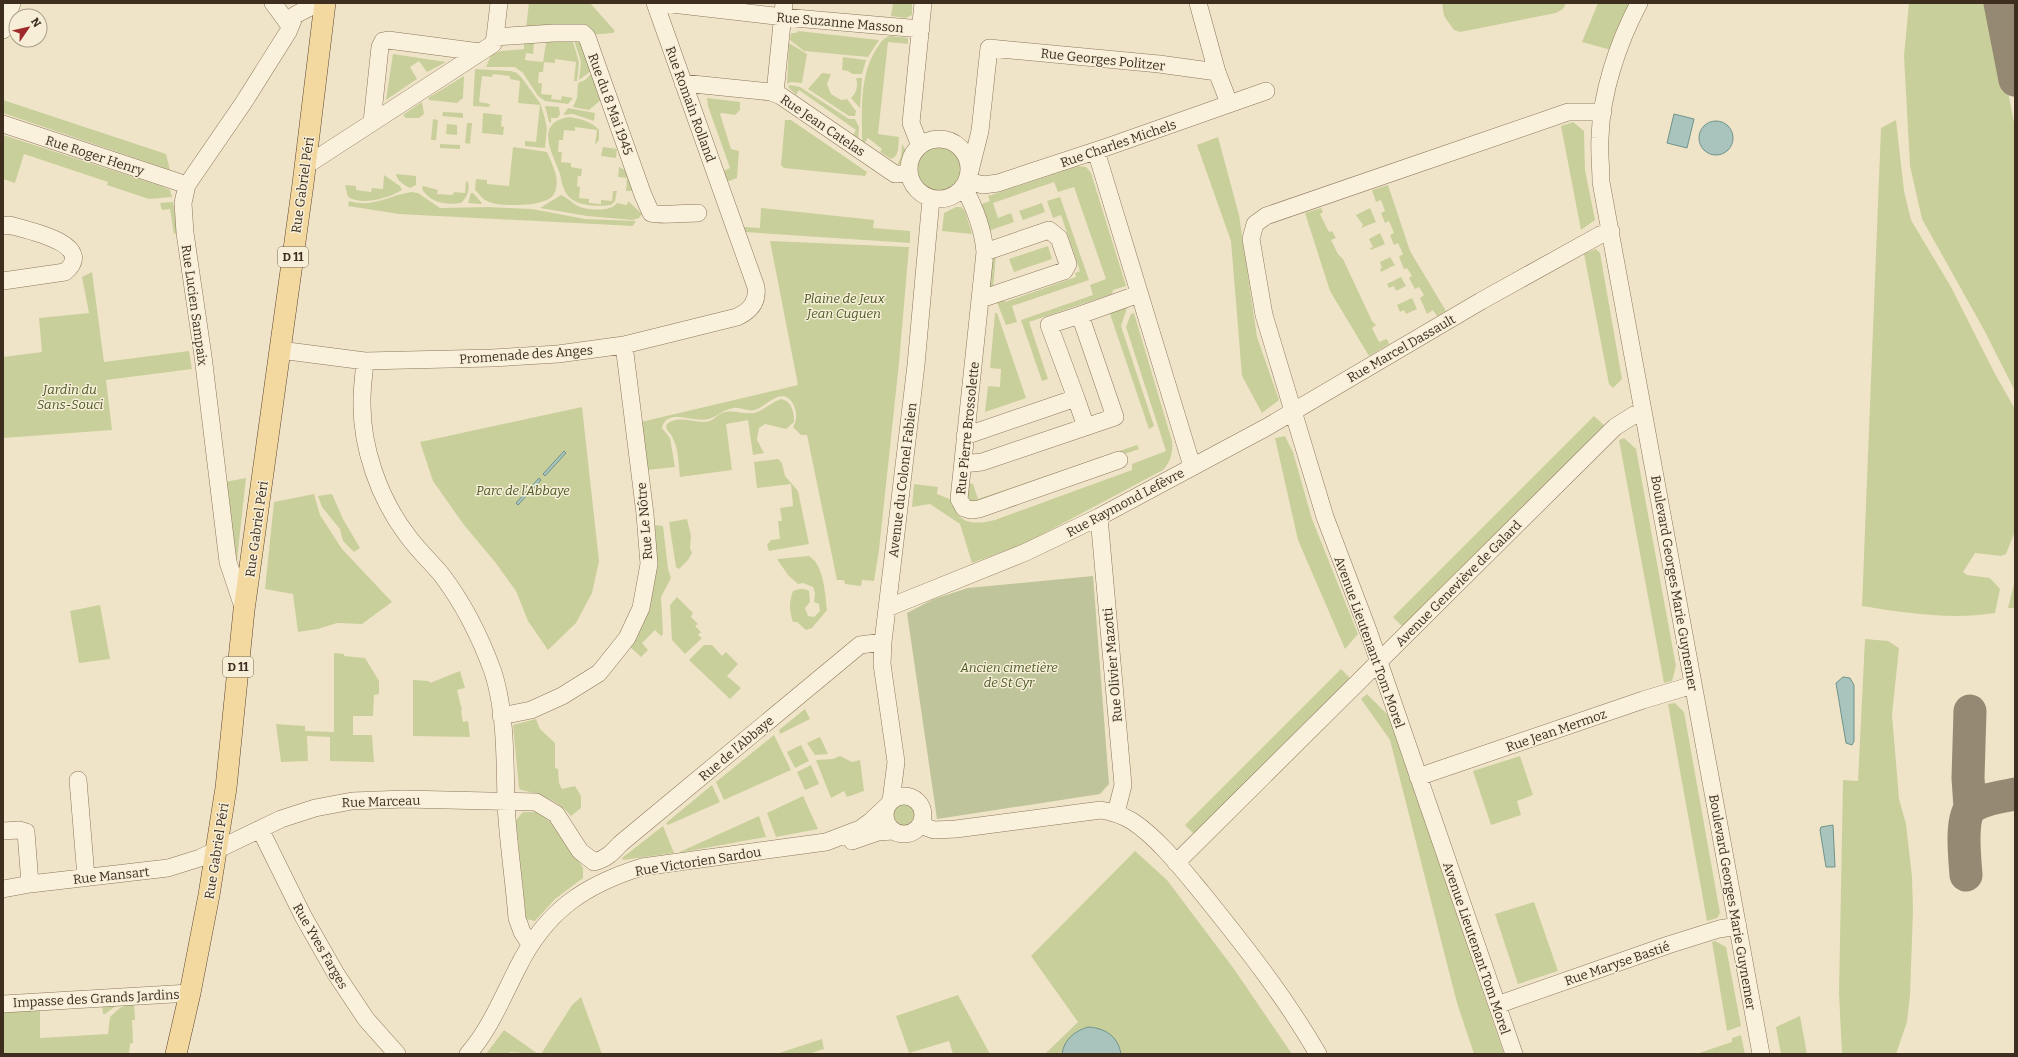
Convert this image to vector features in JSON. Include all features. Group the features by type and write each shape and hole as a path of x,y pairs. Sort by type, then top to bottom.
{"main road":[{"name":"Rue Gabriel Péri","path":"176,1054 190,993 226,788 244,610 305,163 325,3"}],"street":[{"path":"3,30 12,3"},
{"path":"273,3 290,26 300,21 310,21 318,25 322,32"},
{"name":"Rue Lucien Sampaix","path":"244,610 228,562 203,356 185,233 184,203 187,185 244,102 296,15 318,3"},
{"path":"305,163 313,161 493,44 499,3"},
{"name":"Rue Romain Rolland","path":"655,3 727,204"},
{"name":"Rue Suzanne Masson","path":"664,3 784,10 921,29"},
{"path":"920,146 911,123 923,3"},
{"path":"1198,3 1217,72 1229,103"},
{"name":"Boulevard Georges Marie Guynemer","path":"1639,3 1626,27 1614,60 1603,112 1600,138 1601,182 1761,1054"},
{"path":"775,93 784,10"},
{"name":"Rue du 8 Mai 1945","path":"495,36 554,33 583,34 587,37 643,195 651,213 658,216 674,212 698,213"},
{"path":"372,122 380,46 383,41 388,40 480,52"},
{"name":"Rue Georges Politzer","path":"967,180 980,130 989,48 1159,64 1217,72"},
{"name":"Rue Jean Catelas","path":"683,83 775,93 895,174 909,173"},
{"name":"Rue Charles Michels","path":"967,180 983,185 998,183 1176,124 1229,103 1266,91"},
{"name":"Avenue Lieutenant Tom Morel","path":"1514,1054 1370,633 1325,517 1264,315 1251,239 1255,224 1266,216 1568,112 1603,112"},
{"name":"Rue Roger Henry","path":"3,124 187,185"},
{"path":"939,138 949,140 958,145 965,152 969,161 967,180 949,199 931,199 916,189 909,173 909,163 913,153 920,146 929,140 939,138"},
{"name":"Rue Raymond Lefèvre","path":"887,608 1026,552 1099,517 1192,466 1096,151"},
{"name":"Rue Pierre Brossolette","path":"967,180 972,204 984,235 985,252 959,499 964,508 978,510 1119,460"},
{"name":"Avenue du Colonel Fabien","path":"890,803 896,762 882,664 883,642 916,365 931,199"},
{"name":"Promenade des Anges","path":"280,350 365,361 516,357 558,354 624,345 737,317 746,312 753,305 757,295 756,287 727,204"},
{"path":"3,226 10,225 63,242 71,250 73,261 65,272 3,281"},
{"path":"981,299 1064,270 1068,264 1059,238 1049,230 985,252"},
{"name":"Rue Marcel Dassault","path":"1192,466 1294,411 1481,301 1600,235 1611,231"},
{"path":"1086,427 1049,325 1139,294"},
{"path":"963,464 982,462 1115,417 1080,315"},
{"name":"Rue Le Nôtre","path":"501,716 534,709 562,696 599,673 627,638 641,608 649,564 645,514 624,345"},
{"path":"365,361 362,401 363,426 374,473 381,490 403,529 453,590 473,623 493,674 501,716 506,803 517,918 522,932 530,944"},
{"path":"965,436 1076,398"},
{"name":"Avenue Geneviève de Galard","path":"1176,863 1615,427 1634,415 1644,416"},
{"name":"Rue Olivier Mazotti","path":"1099,517 1123,785 1116,813"},
{"name":"Rue de l’Abbaye","path":"594,862 603,860 611,854 620,844 860,645 883,642"},
{"name":"Rue Jean Mermoz","path":"1418,777 1694,685"},
{"name":"Avenue du Colonel Fabien","path":"896,762 913,799"},
{"path":"78,780 86,877"},
{"path":"901,797 913,799 921,808 922,819 920,825 911,833 905,834 893,831 886,821 885,810 890,803 901,797"},
{"name":"Rue Marceau","path":"216,849 281,819 315,808 352,800 506,803 536,802 556,814 580,850 594,862"},
{"name":"Rue Victorien Sardou","path":"826,842 860,829 890,803"},
{"path":"920,825 934,830 941,830 1101,810 1116,813 1132,822 1146,833 1176,863 1229,926 1271,980 1318,1054"},
{"name":"Rue Yves Farges","path":"260,829 303,916 336,974 366,1019 397,1054"},
{"path":"3,831 20,830 26,832 30,884"},
{"name":"Rue Victorien Sardou","path":"468,1054 495,1015 530,944 542,927 584,891 603,881 642,867 826,842 848,842 878,832 893,831"},
{"name":"Rue Mansart","path":"3,889 30,884 168,868 200,858 216,849"},
{"path":"594,862 603,881"},
{"name":"Rue Maryse Bastié","path":"1497,1005 1668,945 1719,929 1738,926"},
{"name":"Impasse des Grands Jardins","path":"3,1004 190,993"}],"green space":[{"path":"529,3 590,3 615,31 613,33 589,35 526,28"},
{"path":"893,3 912,3 912,15 906,18 891,16"},
{"path":"1442,3 1566,3 1563,9 1556,13 1460,32 1454,30 1444,16"},
{"path":"1598,3 1638,3 1611,50 1582,42"},
{"path":"1909,3 1991,3 2015,128 2015,391 1983,328 1922,219 1910,166 1904,56"},
{"path":"2008,3 2015,3 2015,39"},
{"path":"798,31 879,40 868,57 804,51 790,40 791,33 796,33"},
{"path":"890,36 908,38 908,44 888,42 878,134 899,137 897,153 894,158 891,159 880,152 882,149 868,138 863,145 862,142 864,81 871,59 884,39"},
{"path":"547,37 572,39 579,62 577,81 574,81 576,62 555,59 555,63 544,62 543,72 539,72 538,83 542,83 541,94 552,95 551,99 561,100 562,96 573,98 568,104 545,101 538,96 523,73 515,67 486,67 491,55 501,51 524,49 524,41 534,41 533,54 526,53 525,60 543,62"},
{"path":"574,40 582,44 591,71 579,80 581,62"},
{"path":"789,43 807,54 802,83 791,82 787,84"},
{"path":"393,54 446,62 427,72 419,61 410,67 417,79 386,100"},
{"path":"843,57 866,60 862,74 852,74 848,71 842,70"},
{"path":"475,69 511,71 517,73 522,78 540,103 544,115 547,128 545,148 525,146 525,141 536,142 540,105 518,103 520,81 510,79 510,76 493,74 492,77 482,76 479,102 490,104 489,107 473,106"},
{"path":"592,73 602,99 589,110 573,107 577,98 578,83 585,80"},
{"path":"822,73 831,74 827,84 831,94 841,100 847,99 856,111 855,116 849,116 808,89"},
{"path":"464,76 463,98 457,103 429,100 428,98"},
{"path":"856,78 862,78 860,108 851,98 855,94 857,83"},
{"path":"790,85 800,87 849,119 855,119 859,127 858,141 852,137 856,130 799,90 796,95 788,87"},
{"path":"707,98 740,102 740,110 735,115 720,114 731,149 739,151 737,178 726,182 723,171 730,168 708,106"},
{"path":"3,100 166,154 170,170 3,113"},
{"path":"422,102 424,114 419,118 406,118 403,115"},
{"path":"545,106 559,107 560,115 557,118 551,118 551,123 549,122"},
{"path":"568,108 595,113 594,121 573,114 563,115"},
{"path":"443,112 463,113 463,118 442,116"},
{"path":"483,113 502,115 501,126 504,127 503,135 482,133"},
{"path":"569,117 593,124 599,130 599,140 595,145 597,130 575,127 575,131 564,130 563,140 559,140 558,152 562,152 561,162 571,163 571,167 582,169 581,176 578,176 577,186 580,187 579,198 589,199 589,203 601,204 601,200 612,201 613,191 617,191 615,201 611,205 595,206 583,204 569,197 564,189 550,149 548,132 551,126 558,120"},
{"path":"433,119 438,120 436,140 431,140"},
{"path":"785,120 791,120 867,172 865,176 784,168 781,165"},
{"path":"1896,120 1904,191 1911,220 1951,287 1995,374 2015,409 2015,531 2006,554 2001,556 1975,553 1963,572 1967,575 1990,578 2000,589 1995,613 1945,616 1862,606 1881,128"},
{"path":"1573,122 1584,131 1585,170 1595,220 1581,230 1561,126"},
{"path":"467,123 472,123 470,144 465,143"},
{"path":"447,124 457,125 457,135 446,134"},
{"path":"3,135 161,186 170,190 172,197 149,199 107,185 108,182 24,154 15,183 3,179"},
{"path":"1218,137 1239,215 1257,337 1279,400 1262,413 1242,376 1231,241 1197,145"},
{"path":"440,144 460,145 460,149 440,148"},
{"path":"902,144 906,157 901,164 897,165 901,157"},
{"path":"934,145 944,145 953,149 959,155 962,160 962,178 953,189 944,193 934,193 925,189 919,183 915,174 915,164 919,155 925,149"},
{"path":"513,147 547,152 554,168 557,184 554,194 550,198 534,204 503,205 487,201 475,190 476,179 487,180 487,184 509,186"},
{"path":"603,147 617,149 616,158 601,156"},
{"path":"1078,166 1086,167 1091,173 1126,286 1113,290 1112,294 1029,322 1048,379 1042,381 1021,320 1093,295 1090,285 1106,279 1074,187 1058,192 1054,182 993,203 998,218 1011,213 1014,222 988,231 979,205 990,201 988,196"},
{"path":"619,167 625,170 634,189 631,191 626,191 627,178 618,177"},
{"path":"396,174 416,176 416,185 410,188 408,187 399,181"},
{"path":"384,175 400,186 402,190 390,196 368,201 354,200 348,197 345,185 356,186 356,190 371,192 372,188 383,189"},
{"path":"466,181 469,185 468,191 461,203 450,204 439,202 425,194 422,189 423,186 438,190 437,194 453,195 454,192 465,193"},
{"path":"1388,185 1410,251 1446,311 1437,316 1433,310 1427,314 1420,298 1424,295 1419,287 1415,289 1409,278 1412,276 1407,268 1404,269 1399,257 1403,254 1398,243 1394,245 1390,235 1394,233 1389,221 1385,223 1381,213 1385,211 1381,200 1376,202 1372,190"},
{"path":"411,192 418,193 440,208 489,207 532,209 585,219 636,221 633,226 399,214 348,206 349,201 366,203 380,201"},
{"path":"471,193 473,193 482,203 481,204 468,203"},
{"path":"561,195 580,207 589,209 610,208 617,203 627,205 628,201 642,214 639,218 633,220 587,216 540,208"},
{"path":"1060,197 1089,280 1012,306 1017,322 1006,325 996,300 1003,298 1005,302 1076,277 1075,273 1080,271 1061,215 1053,218 1047,201"},
{"path":"173,202 178,233 174,234 170,209 162,210 160,203"},
{"path":"1042,203 1045,212 1023,220 1019,211"},
{"path":"956,207 961,207 965,211 972,234 942,231 944,213"},
{"path":"761,208 874,220 873,228 910,231 910,243 745,232 744,227 760,228"},
{"path":"1321,208 1323,212 1320,214 1329,232 1332,231 1336,238 1331,240 1338,254 1343,259 1372,321 1376,325 1372,328 1379,342 1387,339 1389,344 1369,356 1330,291 1305,213"},
{"path":"1370,208 1376,222 1361,228 1363,225 1356,215"},
{"path":"1380,233 1385,244 1371,250 1370,248 1373,247 1369,239"},
{"name":"Plaine de Jeux Jean Cuguen","path":"770,241 909,247 899,363 879,550 874,581 862,580 861,586 845,584 844,580 837,580 807,435 801,435 793,427 796,419 796,411 790,400 785,397 775,398 755,410 737,408 730,409 709,419 703,420 682,417 669,418 662,428 670,438 675,467 647,470 641,422 798,385"},
{"path":"1048,246 1052,259 1014,272 1009,259"},
{"path":"1596,249 1600,253 1622,379 1613,388 1609,384 1584,254"},
{"path":"996,256 993,288 990,288 990,258"},
{"path":"1390,257 1395,265 1381,272 1380,269 1382,268 1380,262"},
{"name":"Jardin du Sans-Souci","path":"92,272 104,362 189,351 192,369 106,380 112,430 3,438 3,357 42,352 39,318 89,313 82,277"},
{"path":"1401,277 1406,286 1396,291 1394,286 1389,288 1387,284"},
{"path":"1412,298 1417,309 1406,314 1404,310 1400,312 1397,305"},
{"path":"1128,305 1121,326 1154,426 1149,429 1109,311"},
{"path":"995,313 997,313 1026,398 985,412 988,386 1000,387 1001,369 990,368"},
{"path":"1134,313 1172,441 1172,453 1170,460 1163,470 1026,543 972,563 960,524 930,504 912,507 914,484 938,487 937,494 952,500 958,514 962,519 973,522 987,522 1132,470 1132,464 1166,451 1126,327 1131,314"},
{"path":"781,399 788,402 792,408 794,422 786,429 765,424 759,428 757,440 764,453 753,455 748,420 726,424 732,470 680,477 676,446 667,430 666,425 675,420 707,422 724,412 754,413"},
{"name":"Parc de l'Abbaye","path":"582,407 599,561 592,593 576,623 548,650 528,621 516,591 495,562 464,525 433,481 420,442"},
{"path":"1594,416 1605,426 1404,628 1393,617"},
{"path":"1285,436 1293,452 1312,519 1358,634 1345,649 1298,540 1275,438"},
{"path":"1624,438 1636,449 1676,666 1672,681 1664,683 1619,440"},
{"path":"1137,445 1139,449 975,505 968,501 966,483 973,484 978,499"},
{"path":"778,459 782,463 785,476 798,491 809,544 769,551 767,545 771,540 780,539 778,521 782,521 780,508 793,506 791,484 757,488 754,462"},
{"path":"246,478 237,560 235,560 225,482"},
{"path":"314,494 320,515 342,549 392,602 362,624 337,623 318,629 298,632 293,594 265,589 274,502"},
{"path":"332,494 343,519 360,548 354,552 343,541 340,529 322,507 318,496"},
{"path":"687,519 691,536 690,548 692,553 688,560 679,569 676,567 669,522"},
{"path":"655,525 663,526 668,569 671,578 661,597 663,634 661,636 655,630 642,643 648,650 641,657 629,646 656,567"},
{"path":"809,556 814,560 821,573 827,610 812,628 806,630 797,622 793,622 790,610 791,599 793,591 805,589 809,591 810,602 805,608 808,616 814,617 820,611 819,604 814,602 815,593 813,587 803,583 798,584 788,575 777,559"},
{"name":"Ancien cimetière de St Cyr","path":"1093,576 1109,784 1100,794 937,819 907,613 934,599 968,588"},
{"path":"2015,580 2015,608 2008,608"},
{"path":"677,597 693,613 691,617 698,624 695,626 701,632 698,635 702,638 685,654 672,640 670,605"},
{"path":"100,605 110,659 79,663 70,611"},
{"path":"1865,639 1888,641 1899,648 1892,715 1899,799 1906,824 1912,877 1913,910 1910,995 1907,1022 1896,1054 1842,1054 1839,993 1843,780 1858,781"},
{"path":"704,645 712,645 722,656 726,652 738,664 727,676 741,688 730,699 689,660"},
{"path":"334,653 344,654 344,656 365,658 379,681 379,694 374,695 373,716 353,716 353,735 372,735 374,762 330,761 330,737 307,736 308,761 281,762 276,724 305,726 305,731 334,732"},
{"path":"1341,669 1352,680 1196,836 1185,825"},
{"path":"460,671 465,688 457,690 462,710 463,722 468,721 470,737 413,736 413,680 429,681 430,683"},
{"path":"1367,694 1390,717 1504,1054 1474,1054 1457,1003 1390,740 1361,699"},
{"path":"1675,703 1684,712 1720,913 1717,918 1707,921 1668,704"},
{"path":"805,709 810,719 780,734 779,730"},
{"path":"536,719 540,729 555,743 555,768 558,769 559,783 562,789 575,786 581,796 581,808 571,816 566,810 548,798 521,790 519,788 513,725"},
{"path":"774,735 791,770 724,800 716,782"},
{"path":"820,737 828,754 815,755 807,743"},
{"path":"801,745 809,761 795,768 787,752"},
{"path":"840,756 852,762 860,760 864,791 847,797 844,791 831,798 816,760 833,759"},
{"path":"1520,756 1533,795 1517,801 1521,815 1491,825 1473,771"},
{"path":"811,765 819,784 805,790 797,772"},
{"path":"712,785 720,802 668,825 666,823"},
{"path":"803,796 818,829 776,837 767,813"},
{"path":"900,804 908,804 915,811 915,819 908,826 900,826 893,819 893,811"},
{"path":"523,812 536,812 559,828 583,868 583,878 555,899 535,921 526,919 516,820"},
{"path":"759,816 766,837 678,853 684,850"},
{"path":"663,826 674,853 623,860 622,858"},
{"path":"1135,851 1167,880 1234,969 1292,1054 1121,1054 1120,1048 1045,1054 1078,1022 1031,956"},
{"path":"1534,902 1558,971 1518,984 1495,914"},
{"path":"1715,941 1726,947 1741,1026 1727,1031 1712,942"},
{"path":"958,995 990,1054 953,1054 949,1041 909,1053 896,1016"},
{"path":"581,997 602,1054 541,1054 572,1005"},
{"path":"121,1002 105,1014 103,1014 102,1005 40,1009 40,1038 108,1034 110,1017 121,1007 134,1003 135,1020 132,1020 133,1043 130,1044 129,1054 3,1054 3,1006"},
{"path":"1800,1016 1807,1054 1781,1054 1776,1027"},
{"path":"504,1030 538,1054 510,1052 510,1054 486,1054"},
{"path":"1741,1035 1745,1054 1696,1054 1732,1042 1732,1038"},
{"path":"822,1039 824,1049 809,1054 776,1054"}],"water":[{"path":"1674,114 1694,119 1687,148 1667,143"},
{"path":"1716,121 1728,126 1733,138 1728,150 1716,155 1704,150 1699,138 1704,126"},
{"path":"564,451 566,453 545,476 543,474"},
{"path":"539,478 541,480 518,505 516,503"},
{"path":"1843,677 1850,678 1854,685 1854,741 1852,745 1846,743 1836,683"},
{"path":"1833,825 1835,867 1826,867 1820,830 1821,827"},
{"path":"1088,1027 1100,1029 1110,1034 1117,1042 1121,1054 1062,1054 1065,1044 1071,1036"}],"taxiway":[{"path":"2000,3 2015,80"},
{"path":"1970,711 1968,778 1970,808"},
{"path":"1966,875 1964,829 1965,820 1971,808 1980,802 2015,794"}]}
